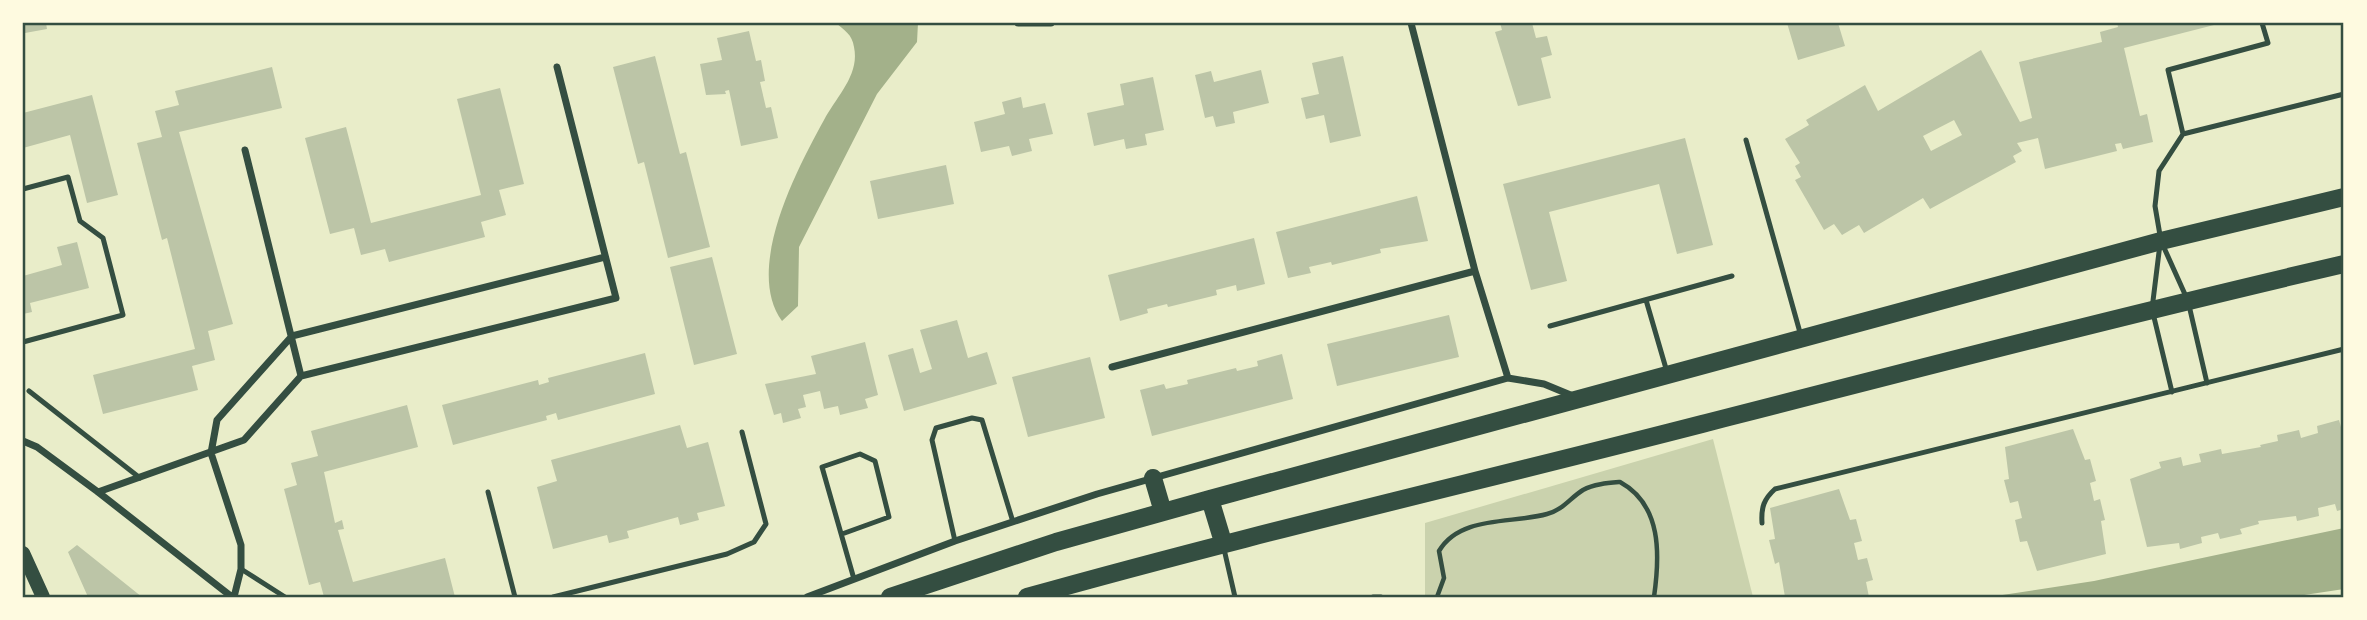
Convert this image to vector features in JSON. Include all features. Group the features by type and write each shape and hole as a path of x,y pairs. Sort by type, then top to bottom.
{"main road":[{"path":"890,597 1056,542 1210,499 2161,241 2344,197"},
{"path":"1027,597 1223,542 2152,309 2344,264"},
{"path":"1153,478 1163,512"},
{"path":"1210,499 1223,542"},
{"path":"23,553 43,597"}],"street":[{"path":"1017,23 1051,23"},
{"path":"1412,23 1475,271 1508,378"},
{"path":"98,492 244,440 301,376 616,298 557,66"},
{"path":"245,150 301,376"},
{"path":"23,441 37,447 98,492 233,597 241,569 236,527 211,453 216,420 292,336 606,257"},
{"path":"1112,368 1475,271"},
{"path":"807,597 955,541 1153,478 1508,378 1544,384 1580,399"}],"lane":[{"path":"2183,134 2168,70 2268,43 2262,23"},
{"path":"2207,383 2188,301 2161,241 2155,206 2159,171 2183,134 2344,94"},
{"path":"1746,141 1802,339"},
{"path":"23,189 68,177 80,221 103,238 123,315 23,342"},
{"path":"2161,241 2152,309 2172,392"},
{"path":"1550,326 1732,276"},
{"path":"1646,300 1668,375"},
{"path":"1762,523 1761,510 1765,498 1775,489 2344,349"},
{"path":"29,391 140,478"},
{"path":"955,541 932,440 936,428 972,418 982,420 1013,522"},
{"path":"553,597 727,554 754,542 766,524 742,432"},
{"path":"842,534 889,517 875,461 860,454 822,467 854,579"},
{"path":"488,492 515,597"},
{"path":"1223,542 1235,597"},
{"path":"241,569 285,597"},
{"path":"1373,597 1381,597"}],"path":[{"path":"1437,597 1444,578 1439,551 1446,539 1485,522 1549,514 1569,504 1583,491 1620,482 1637,491 1649,510 1658,548 1654,597"}],"shaded area":[{"path":"836,23 918,23 917,42 877,94 799,247 798,306 782,321 772,299 769,275 771,247 789,191 854,67 852,39"},
{"path":"1713,439 1753,597 1425,597 1425,523"},
{"path":"2344,528 2344,589 2291,597 1989,597 2094,581"}],"building":[{"path":"23,23 46,23 47,29 25,33"},
{"path":"1500,23 1532,23 1536,38 1547,36 1552,55 1541,58 1551,98 1518,106 1495,32 1502,30"},
{"path":"1787,23 1838,23 1845,46 1798,60"},
{"path":"2117,23 2214,25 2124,48 2140,116 2147,114 2153,142 2123,149 2121,143 2115,144 2117,151 2045,169 2038,138 2017,143 2022,151 2013,156 2016,162 1930,209 1923,198 1864,233 1859,225 1842,235 1834,224 1824,230 1795,180 1801,177 1795,166 1800,163 1785,139 1809,125 1806,120 1865,85 1878,111 1981,50 2020,122 2032,118 2019,62 2102,42 2100,32 2118,27","holes":["1954,120 1962,135 1931,151 1923,136"]},
{"path":"749,31 756,61 761,60 765,81 760,82 766,108 771,107 778,138 741,146 729,90 725,91 726,94 706,95 700,64 722,60 717,38"},
{"path":"655,56 680,154 686,152 710,247 668,258 644,162 638,164 613,67"},
{"path":"1343,56 1361,136 1330,143 1324,115 1306,119 1301,98 1319,94 1312,63"},
{"path":"272,67 282,108 179,132 233,324 208,331 215,360 192,366 198,390 103,414 93,375 195,349 167,238 162,240 137,143 162,137 155,111 179,105 175,91"},
{"path":"1261,70 1269,103 1233,112 1235,123 1216,127 1213,116 1205,118 1195,75 1211,71 1214,82"},
{"path":"1153,77 1164,130 1145,134 1147,145 1126,149 1124,139 1094,146 1087,113 1124,105 1120,84"},
{"path":"500,88 524,184 499,190 506,215 481,222 485,237 389,262 385,249 361,255 354,228 330,234 305,138 346,127 371,223 481,195 457,99"},
{"path":"92,95 118,195 87,203 70,135 23,148 23,113"},
{"path":"1021,97 1023,108 1045,103 1053,134 1029,139 1032,151 1012,156 1009,146 981,152 974,122 1005,114 1002,102"},
{"path":"1685,138 1713,245 1677,254 1659,184 1549,212 1567,281 1531,290 1503,184"},
{"path":"946,165 954,204 878,219 870,181"},
{"path":"1417,196 1428,241 1380,249 1381,253 1332,265 1331,262 1309,267 1311,273 1288,278 1276,232"},
{"path":"1254,238 1265,284 1237,291 1236,285 1216,290 1217,295 1168,307 1167,304 1147,309 1148,313 1120,321 1108,275"},
{"path":"77,242 89,288 30,303 32,312 23,314 23,276 62,265 57,247"},
{"path":"712,257 737,354 694,365 670,267"},
{"path":"1449,315 1459,357 1337,386 1327,344"},
{"path":"957,320 968,358 987,352 997,384 904,411 888,355 913,348 920,373 932,369 920,330"},
{"path":"865,342 878,395 865,399 868,408 840,415 838,406 824,409 820,391 803,395 806,407 798,409 801,418 783,423 781,413 774,415 765,384 816,374 811,356"},
{"path":"645,353 655,394 558,420 556,413 546,416 547,420 453,445 442,405 538,380 539,385 549,382 548,378"},
{"path":"1282,354 1293,399 1152,436 1140,390 1164,384 1166,389 1188,384 1187,380 1236,368 1237,371 1258,366 1257,361"},
{"path":"1090,357 1105,418 1028,437 1012,377"},
{"path":"407,405 418,447 324,472 335,523 342,520 344,529 338,530 353,582 445,558 455,597 324,597 320,582 309,585 284,489 297,485 291,463 318,456 311,431"},
{"path":"2339,420 2341,427 2344,426 2344,509 2337,511 2335,504 2318,508 2319,516 2297,521 2296,516 2258,521 2259,524 2240,529 2242,534 2220,539 2218,533 2201,537 2202,543 2180,549 2179,543 2147,547 2130,479 2161,468 2159,462 2181,457 2183,466 2201,462 2199,454 2221,449 2222,454 2261,447 2260,445 2278,441 2277,435 2299,430 2301,438 2318,433 2317,426"},
{"path":"680,425 687,448 708,442 725,506 697,513 699,520 680,525 678,517 627,531 629,538 609,543 607,535 553,549 537,487 557,481 551,460"},
{"path":"2073,429 2085,460 2090,459 2096,481 2090,483 2094,501 2100,499 2105,520 2101,521 2106,554 2037,571 2027,541 2020,542 2015,520 2022,518 2018,501 2010,503 2004,480 2009,479 2005,447"},
{"path":"1839,489 1850,520 1856,519 1862,541 1854,543 1858,560 1867,558 1873,580 1866,582 1869,597 1785,597 1779,562 1775,564 1769,540 1775,539 1770,508"},
{"path":"77,545 142,597 88,597 68,552"}]}
